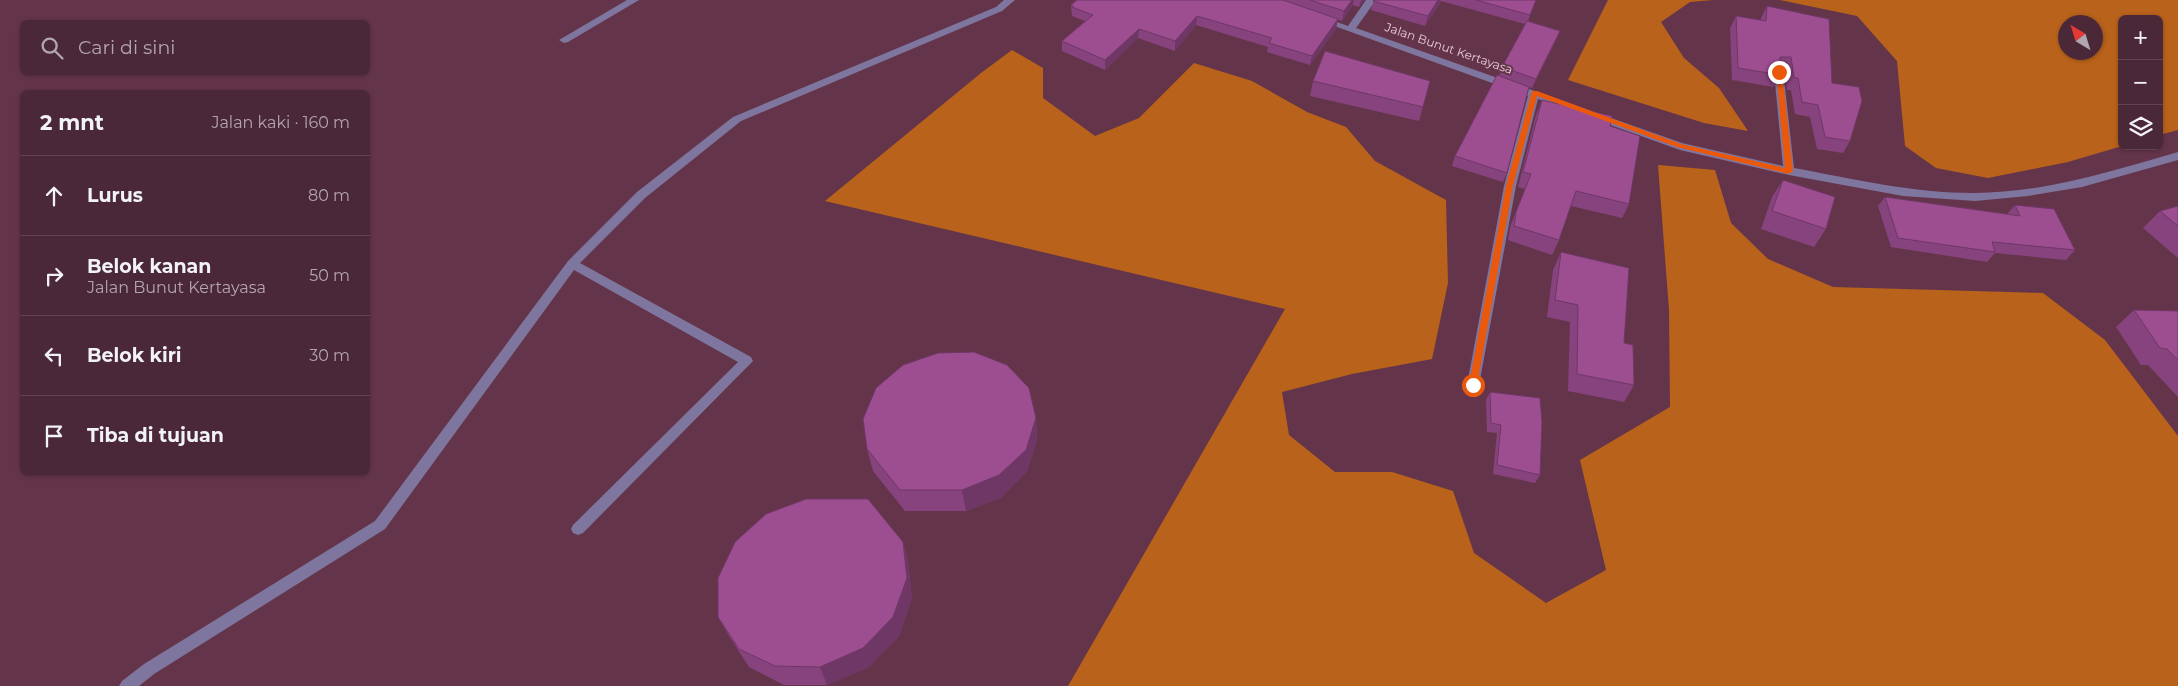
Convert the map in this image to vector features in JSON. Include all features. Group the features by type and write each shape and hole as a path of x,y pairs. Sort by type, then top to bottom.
{"street":[{"path":"564,40 634,0"},
{"path":"127,686 149,669 380,525 572,264 640,195 737,119 999,9 1010,0"},
{"path":"1351,29 1370,0"},
{"name":"Jalan Bunut Kertayasa","path":"1312,16 1680,146 1789,171 1903,192 1975,197 2028,192 2082,183 2178,156"},
{"path":"1779,72 1789,171"},
{"path":"1473,385 1510,186 1534,93"},
{"path":"572,264 747,361 578,529"}],"shaded area":[{"path":"1608,0 1713,0 1690,2 1661,22 1684,58 1719,88 1748,131 1704,123 1568,80"},
{"path":"1780,0 2178,0 2178,130 2163,134 2163,15 2118,15 2118,147 2068,162 1988,178 1936,168 1905,146 1897,61 1857,16"},
{"path":"1012,50 1043,68 1043,98 1095,136 1139,118 1194,63 1252,81 1307,112 1346,127 1375,161 1446,200 1448,283 1432,359 1352,374 1282,392 1289,435 1335,472 1392,472 1453,491 1474,553 1546,603 1606,570 1580,460 1670,407 1669,310 1658,165 1715,170 1731,223 1768,259 1833,287 2043,293 2105,340 2178,436 2178,686 1068,686 1285,309 825,201 981,73"}],"building":[{"path":"1077,0 1283,0 1338,19 1312,56 1269,43 1272,38 1197,16 1175,41 1139,29 1105,60 1062,41 1093,15 1072,7 1071,5"},
{"path":"1310,0 1352,0 1344,11"},
{"path":"1374,0 1438,0 1428,16"},
{"path":"1476,0 1536,0 1530,15"},
{"path":"1767,6 1829,19 1832,83 1859,87 1862,101 1850,141 1825,137 1818,105 1802,102 1798,78 1794,78 1791,57 1780,57 1780,75 1738,68 1736,16 1766,21"},
{"path":"1527,21 1560,31 1536,79 1502,67"},
{"path":"1325,51 1430,81 1423,107 1313,81"},
{"path":"1497,75 1529,87 1507,173 1455,156"},
{"path":"1542,100 1612,116 1610,126 1640,136 1629,204 1576,191 1559,240 1514,226 1516,212 1531,174 1523,172"},
{"path":"1783,180 1835,197 1826,229 1772,211"},
{"path":"1885,197 2020,216 2015,205 2054,209 2075,250 1992,242 1995,252 1898,238"},
{"path":"2178,206 2178,226 2160,211"},
{"path":"1561,252 1629,268 1624,343 1633,345 1634,385 1577,374 1578,305 1555,300"},
{"path":"2134,310 2178,311 2178,360 2167,349 2160,348"},
{"path":"974,352 1007,365 1029,388 1036,418 1026,450 999,475 962,490 900,490 867,449 863,419 876,388 903,365 938,353"},
{"path":"1490,392 1540,398 1542,422 1540,475 1497,465 1501,425 1491,423"},
{"path":"806,499 868,499 903,542 907,578 893,617 863,648 820,667 775,666 739,649 718,617 718,578 735,542 766,514"}],"route":[{"path":"1473,385 1510,186 1534,93 1680,146 1789,171 1779,72"}]}
